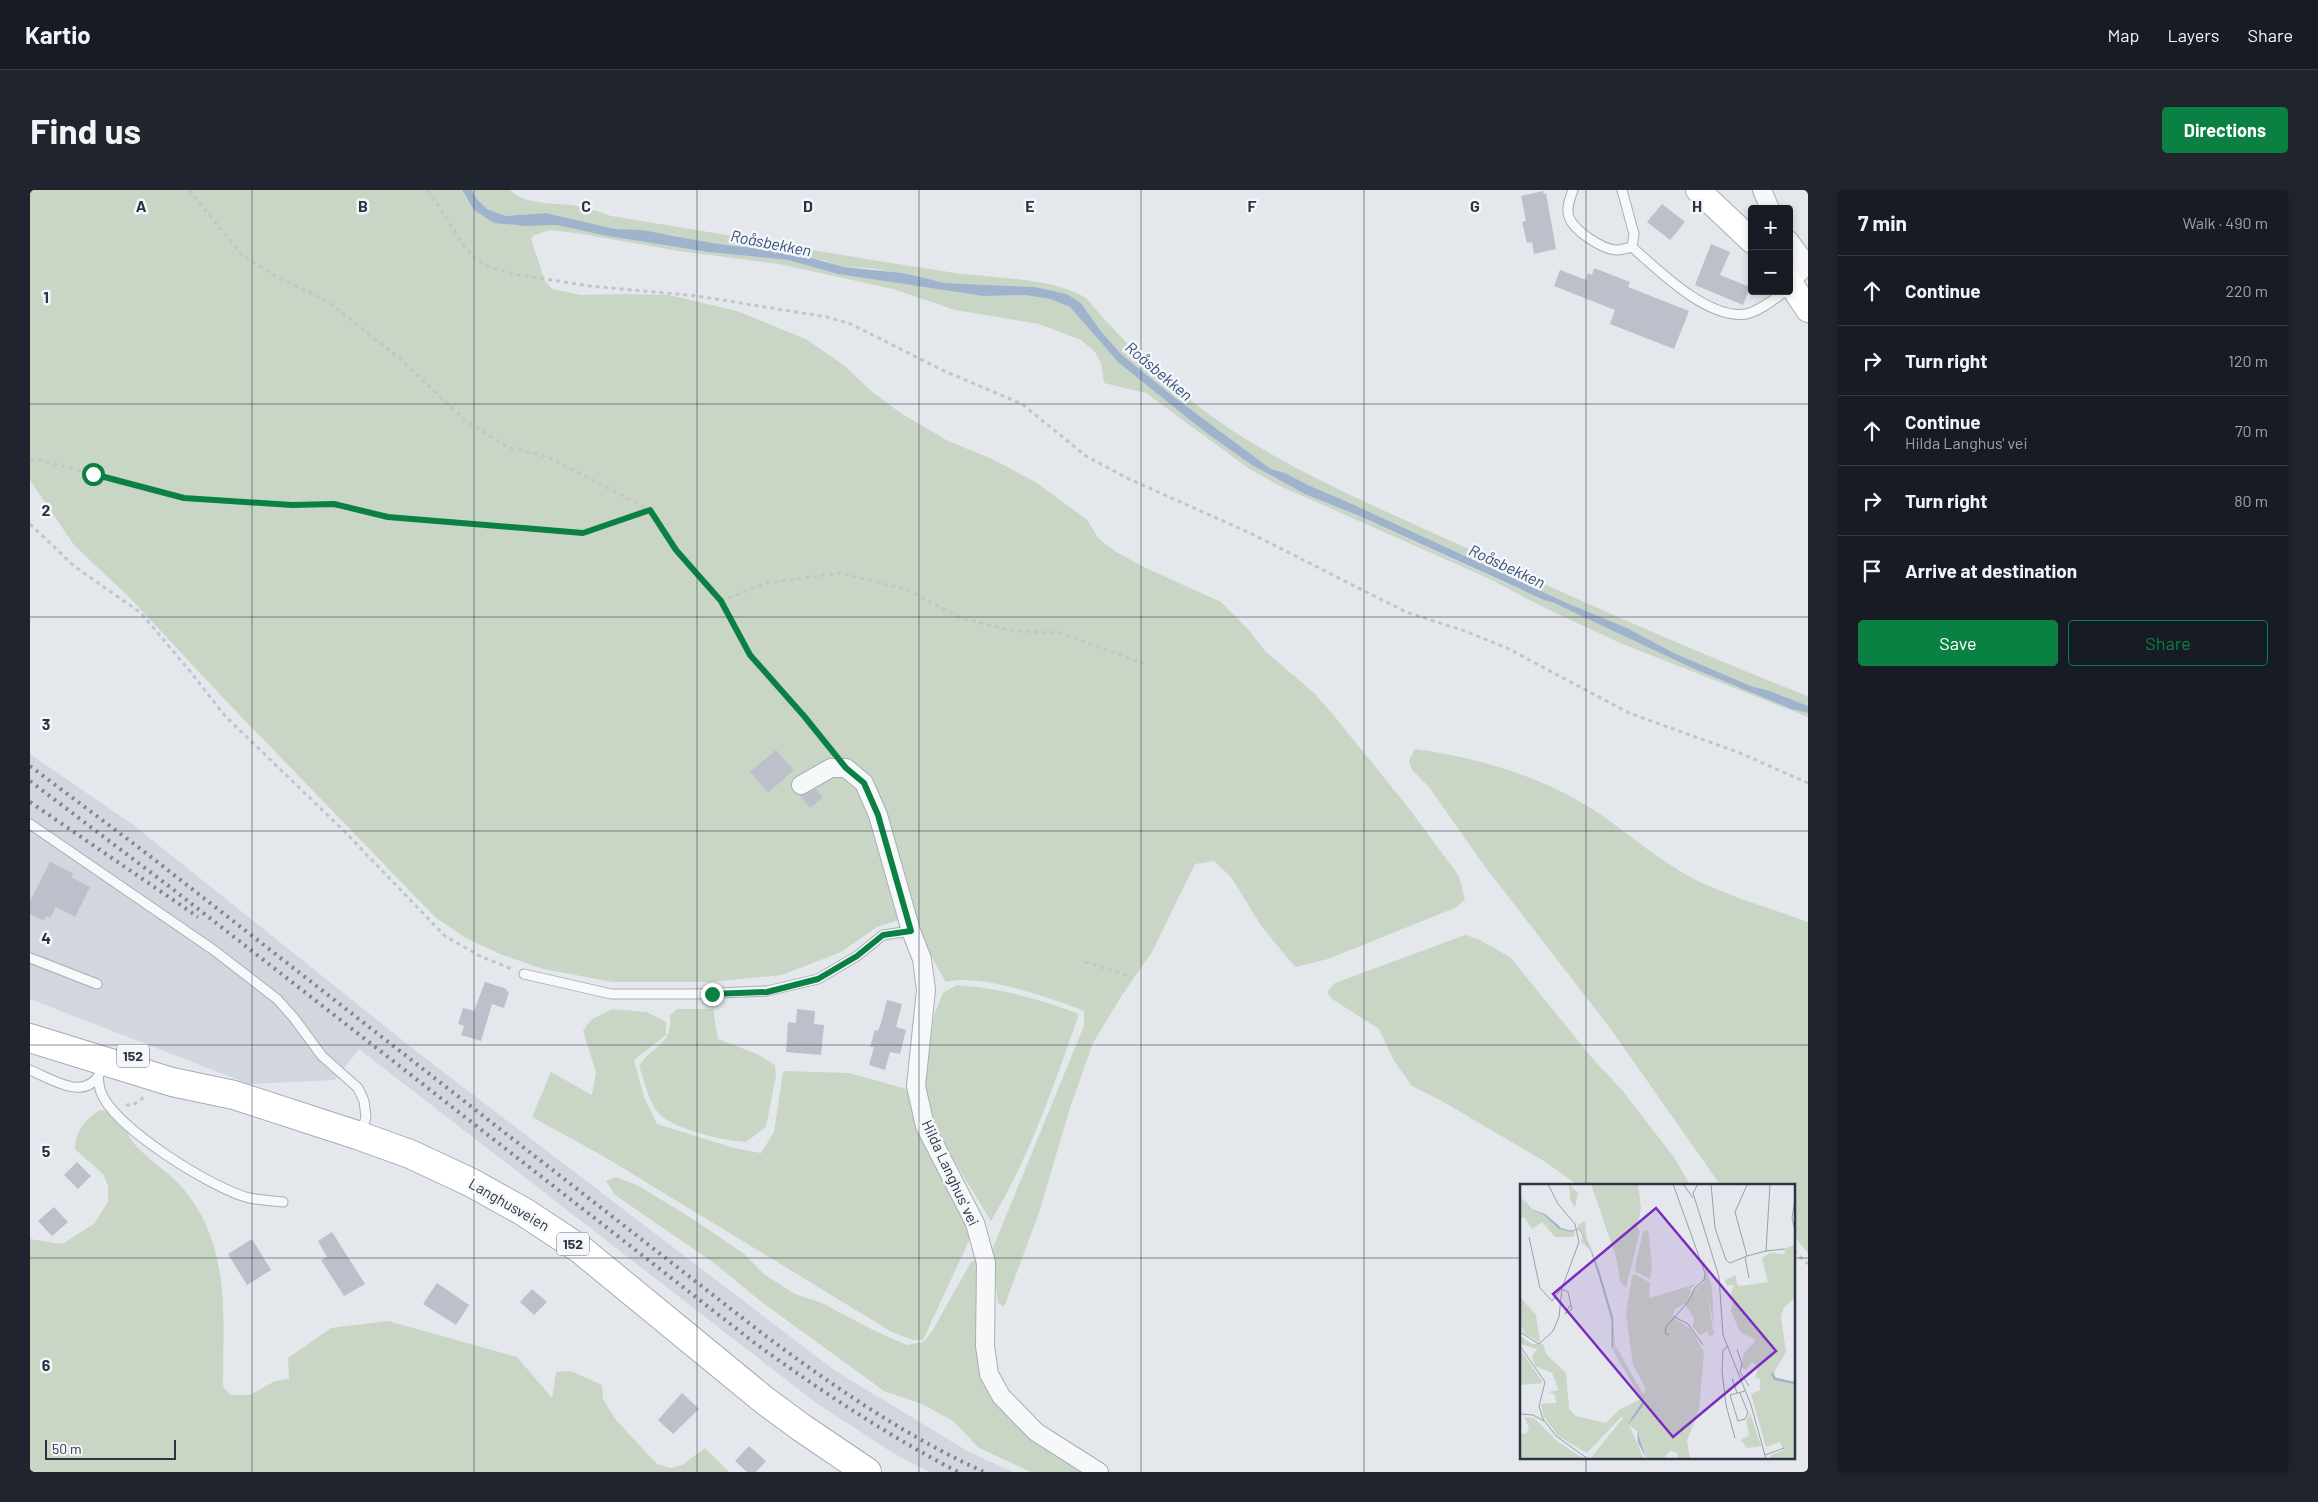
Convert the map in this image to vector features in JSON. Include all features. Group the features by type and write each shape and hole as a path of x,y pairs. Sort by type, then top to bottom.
{"main road":[{"path":"1698,190 1748,236"},
{"path":"1793,290 1808,310"},
{"name":"Langhusveien","path":"30,1022 174,1070 234,1096"},
{"name":"Langhusveien","path":"30,1038 103,1064 234,1096 360,1136 472,1182 540,1222 619,1279 734,1375 802,1428 867,1472"}],"street":[{"path":"1762,190 1768,205"},
{"path":"1793,245 1800,255 1802,270 1793,282"},
{"path":"801,784 831,768 846,768"},
{"name":"Hilda Langhus' vei","path":"846,768 864,783 878,815 911,931 922,959 926,990 916,1086 925,1126 975,1224 986,1263 987,1311 985,1346 989,1374 1001,1396 1036,1432 1099,1472"}],"lane":[{"path":"1573,190 1568,216 1578,230 1606,247 1617,250 1632,247"},
{"path":"1622,190 1634,234 1632,247"},
{"path":"1632,247 1667,278 1712,308 1732,315 1747,314 1758,309 1777,295"},
{"path":"30,824 215,952 277,999 294,1018 322,1056 358,1088 364,1101 366,1117 360,1136"},
{"path":"524,974 610,994 767,992 818,979 857,956 883,935 911,931"},
{"path":"30,958 97,984"},
{"path":"30,1070 76,1088 85,1087 103,1064"},
{"path":"103,1064 101,1093 110,1106 146,1142 228,1191 250,1198 284,1202"}],"path":[{"path":"189,190 242,254 274,275 326,301 399,358 465,420 506,446 548,457 650,510 676,550 721,601 750,655 804,716 846,768"},
{"path":"428,190 465,247 475,258 490,267 513,274 590,286 697,296 827,316 851,324 942,370 1022,404 1086,456 1129,479 1250,533 1406,612 1465,631 1507,648 1629,713 1740,754 1808,783"},
{"path":"30,459 184,498 292,505 334,504 388,517 452,524 511,526 583,533 650,510"},
{"path":"30,524 74,566 140,613 226,717 344,831 445,936 480,956 524,974"},
{"path":"721,601 766,583 841,573 907,590 961,618 1014,631 1061,632 1147,665"},
{"path":"1085,962 1132,977"},
{"path":"110,1106 132,1105 149,1093"},
{"path":"1796,1253 1808,1264"}],"shaded area":[{"path":"30,754 132,824 421,1055 834,1370 969,1452 1013,1472 929,1472 893,1453 815,1402 359,1049 335,1080 249,1084 30,999"}],"green space":[{"path":"30,190 462,190 465,197 512,225 556,225 607,236 708,252 788,260 865,278 983,296 1025,295 1050,299 1070,307 1112,355 1205,432 1269,475 1507,584 1581,615 1692,668 1791,709 1808,713 1808,717 1620,643 1539,605 1490,579 1280,486 1248,468 1146,393 1104,383 1101,363 1095,352 1081,340 1039,324 955,310 893,289 779,264 679,251 550,230 533,236 531,239 545,281 552,289 581,295 669,295 737,311 806,339 845,366 872,392 902,414 948,441 992,459 1037,483 1087,520 1099,539 1116,552 1146,568 1221,602 1248,629 1265,651 1313,692 1335,717 1407,806 1459,876 1465,900 1457,907 1328,959 1295,967 1262,927 1231,877 1214,861 1195,864 1152,952 1122,995 1093,1043 1069,1111 1040,1210 1004,1307 998,1303 992,1250 1084,1026 1084,1011 1035,994 996,984 960,980 946,982 922,940 914,915 877,927 841,952 782,975 708,982 613,982 543,969 500,954 466,938 436,918 230,705 129,597 74,545 30,480"},
{"path":"472,190 510,190 524,199 581,207 611,216 864,259 949,272 1020,279 1072,291 1086,298 1124,340 1166,380 1211,416 1259,447 1313,477 1369,504 1562,592 1684,646 1808,696 1808,706 1770,691 1751,686 1674,653 1627,628 1567,603 1285,473 1271,469 1174,397 1121,354 1100,330 1081,303 1067,294 1035,287 945,283 870,268 844,267 823,260 733,245 699,242 677,236 615,229 546,213 506,216 487,209 476,198"},
{"path":"1415,749 1488,764 1534,780 1579,801 1657,856 1694,879 1736,897 1808,922 1808,1253 1796,1238 1796,1184 1720,1184 1610,1028 1483,864 1429,787 1412,770 1409,761"},
{"path":"1465,935 1478,939 1510,957 1593,1059 1622,1090 1673,1156 1690,1184 1576,1184 1544,1161 1440,1100 1412,1086 1394,1061 1379,1029 1332,999 1327,992 1335,983"},
{"path":"957,985 1019,995 1079,1014 1029,1146 991,1221 940,1138 929,1114 925,1087 934,1015 943,993"},
{"path":"612,1009 647,1012 666,1022 666,1035 634,1060 644,1097 657,1124 734,1148 761,1153 774,1132 783,1071 849,1073 910,1090 914,1123 939,1163 973,1232 923,1340 913,1340 892,1332 603,1156 532,1117 551,1072 592,1095 596,1072 583,1031 591,1020"},
{"path":"677,1009 713,1009 718,1039 757,1054 775,1065 776,1076 766,1127 746,1142 724,1139 684,1128 663,1117 653,1105 639,1066 665,1039 670,1025 670,1015"},
{"path":"100,1110 123,1113 129,1136 133,1142 178,1183 195,1205 208,1229 221,1279 224,1332 223,1386 230,1395 250,1395 275,1381 289,1379 288,1358 331,1328 388,1321 517,1357 552,1398 556,1372 571,1371 602,1385 603,1399 616,1420 657,1464 671,1468 682,1465 705,1448 729,1472 30,1472 30,1239 62,1244 94,1224 108,1202 108,1186 103,1174 75,1149 75,1143 82,1126"},
{"path":"616,1177 639,1186 696,1221 744,1254 765,1275 795,1294 822,1303 873,1330 907,1345 923,1342 931,1333 971,1262 980,1258 978,1366 993,1401 1031,1441 1082,1472 1031,1472 979,1448 953,1421 922,1404 884,1391 759,1300 714,1263 615,1195 606,1181"}],"water":[{"path":"462,190 472,190 476,198 487,209 506,216 546,213 615,229 642,230 712,243 794,253 844,267 902,273 945,283 1035,287 1067,294 1081,303 1100,330 1121,354 1174,397 1271,469 1285,473 1567,603 1627,628 1674,653 1751,686 1770,691 1808,706 1808,713 1791,709 1692,668 1554,603 1357,515 1305,494 1252,465 1205,432 1118,362 1070,307 1050,299 1025,295 983,296 838,274 788,260 708,252 607,236 556,225 525,226 494,223 474,210"}],"building":[{"path":"1543,191 1544,194 1546,193 1556,249 1534,254 1532,242 1527,243 1522,222 1526,221 1521,196"},
{"path":"1662,204 1685,222 1670,240 1647,222"},
{"path":"1711,244 1730,252 1720,275 1748,286 1748,292 1743,305 1695,285"},
{"path":"1594,268 1630,282 1628,287 1689,311 1674,349 1610,324 1615,310 1554,286 1560,270 1586,280 1588,273 1592,275"},
{"path":"776,750 794,770 768,793 750,772"},
{"path":"816,789 823,798 810,808 800,795"},
{"path":"50,862 73,873 71,877 90,887 75,917 56,907 50,918 46,916 44,921 30,914 30,901"},
{"path":"485,982 507,989 506,991 509,992 504,1008 492,1004 481,1041 461,1035 464,1026 458,1024 463,1008 474,1011"},
{"path":"887,1000 902,1004 896,1027 906,1030 900,1054 890,1052 885,1070 869,1065 874,1047 870,1047 875,1030 878,1031 881,1023"},
{"path":"797,1009 815,1011 814,1024 824,1025 821,1055 786,1052 788,1022 796,1023"},
{"path":"77,1162 91,1176 78,1189 64,1175"},
{"path":"54,1207 68,1222 52,1236 38,1221"},
{"path":"332,1232 365,1284 344,1296 321,1260 327,1257 318,1241"},
{"path":"252,1239 271,1270 247,1285 228,1254"},
{"path":"437,1283 469,1305 456,1325 423,1304"},
{"path":"532,1289 547,1302 534,1315 520,1302"},
{"path":"682,1393 699,1409 673,1434 658,1420"},
{"path":"749,1446 766,1461 756,1472 747,1472 735,1461"}],"railway":[{"path":"30,766 142,850 763,1334 870,1409 926,1443 984,1472"},
{"path":"30,781 170,887 756,1344 855,1412 958,1472"},
{"path":"30,802 198,917"}],"route":[{"path":"93,474 184,498 292,505 334,504 388,517 452,524 511,526 583,533 650,510 676,550 721,601 750,655 804,716 846,768 864,783 878,815 911,931 883,935 857,956 818,979 767,992 712,994"}],"water label":[{"name":"Roåsbekken","path":"771,243"},
{"name":"Roåsbekken","path":"1159,371"},
{"name":"Roåsbekken","path":"1507,566"}]}
